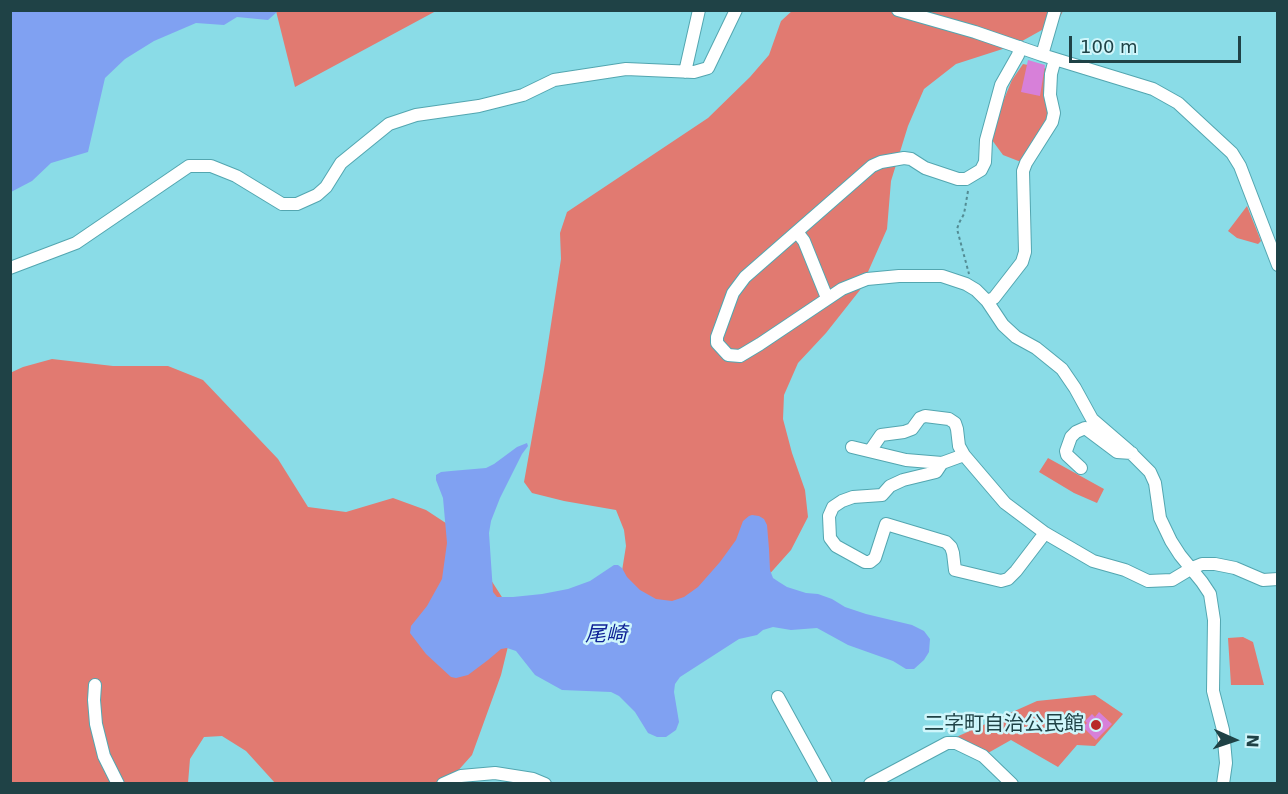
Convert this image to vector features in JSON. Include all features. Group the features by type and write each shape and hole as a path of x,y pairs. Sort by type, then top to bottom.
{"street":[{"path":"685,72 699,10"},
{"path":"10,268 76,243 189,166 211,166 236,176 282,204 297,204 317,195 326,187 341,163 389,124 416,115 479,106 523,95 554,80 626,69 694,72 708,68 736,10"},
{"path":"898,10 975,32 1152,89 1178,103 1232,153 1240,166 1278,265"},
{"path":"1042,55 1055,10"},
{"path":"1020,47 1018,55 1000,85 986,140 985,162 981,170 966,179 958,179 925,168 911,159 881,162 872,166 746,277 733,293 717,337 717,343 728,355 740,356 827,298 867,279 942,276 976,290 987,301 1003,325 1016,337 1036,348 1062,369 1092,419 1132,453 1150,472 1155,483 1160,518 1171,541 1210,594 1214,620 1213,691 1223,730 1226,763 1223,783"},
{"path":"987,301 994,298 1022,262 1025,252 1023,171 1052,122 1054,113 1050,95 1051,74 1055,59"},
{"path":"797,232 804,241 827,298"},
{"path":"870,451 881,435 912,429 920,418 925,416 949,419 955,423 959,446 964,455 1005,503 1045,533 1093,561 1125,570 1148,581 1172,580 1202,564 1235,568 1263,580 1278,579"},
{"path":"1081,468 1067,455 1066,451 1071,437 1085,428 1117,452 1132,453"},
{"path":"852,447 906,460 942,464"},
{"path":"964,455 942,464 936,471 903,480 891,486 882,495 853,497 842,501 833,507 829,516 830,538 836,546 865,562 870,562 875,558 886,524 946,542 953,553 955,570 1001,580 1008,579 1016,571 1045,533"},
{"path":"95,685 96,724 104,756 118,783"},
{"path":"778,697 826,783"},
{"path":"870,783 947,743 956,743 983,756 1012,783"},
{"path":"443,783 461,776 495,773 533,778 545,783"}],"path":[{"path":"966,179 968,192 964,214 957,229 971,282 969,286"}],"shaded area":[{"path":"793,10 1063,11 1058,21 1015,45 956,64 924,89 908,126 891,181 887,229 860,290 826,333 798,363 784,395 783,419 805,490 808,517 791,550 758,587 708,624 617,602 626,546 624,530 616,510 532,493 524,482 561,259 560,233 567,212 708,118 769,55 781,21"},
{"path":"276,11 436,11 295,87"},
{"path":"1023,64 1048,69 1048,120 1021,162 1003,155 992,140 994,123 1012,80"},
{"path":"1247,206 1261,241 1258,244 1237,238 1228,231"},
{"path":"52,359 113,366 168,366 203,380 278,459 308,507 346,512 393,498 426,510 461,533 507,605 511,634 501,675 472,755 447,783 275,783 246,751 222,736 204,737 190,759 188,783 11,784 10,373"},
{"path":"1048,458 1104,489 1097,503 1074,493 1039,472"},
{"path":"1243,637 1253,642 1264,685 1231,685 1228,638"},
{"path":"1095,695 1123,714 1095,746 1077,745 1058,767 1011,740 988,753 954,738 1037,701"}],"water":[{"path":"11,10 276,10 277,12 268,20 237,17 224,25 196,23 154,41 125,59 105,78 88,152 51,163 32,181 11,192"},
{"name":"尾崎","path":"527,443 528,446 500,498 491,521 489,533 493,592 497,597 542,594 568,589 590,581 614,565 618,565 640,590 656,599 672,601 684,597 698,587 736,540 743,521 752,515 764,519 767,525 770,570 773,578 787,587 818,594 845,607 912,625 924,631 930,639 929,652 914,669 906,669 893,661 848,645 817,628 791,630 773,627 763,630 757,635 739,639 680,677 675,684 674,692 679,722 676,730 666,737 657,737 648,733 635,712 619,696 611,692 562,690 535,675 516,651 507,648 501,649 468,675 451,677 426,654 410,633 411,626 427,606 442,579 447,543 443,498 436,475 441,472 486,468"}],"building":[{"path":"1028,60 1045,65 1040,96 1021,92"},
{"path":"1099,712 1112,724 1096,740 1083,727 1092,714 1095,717"}],"place":[{"name":"二字町自治公民館","path":"1096,725"}]}
